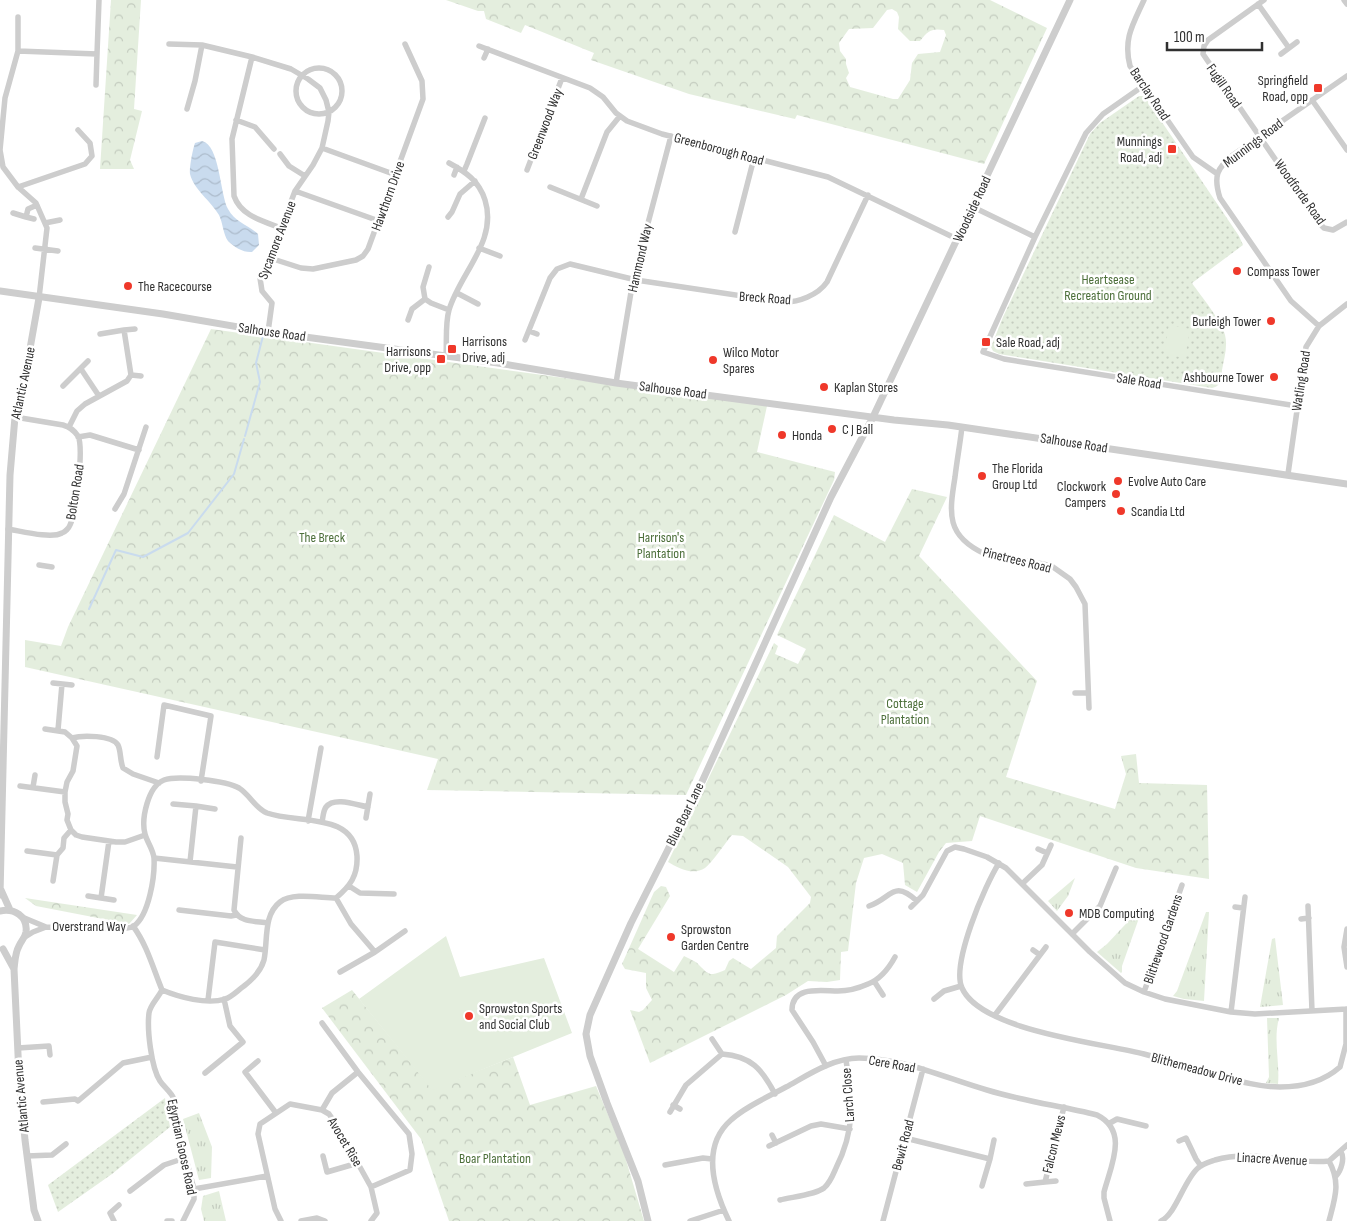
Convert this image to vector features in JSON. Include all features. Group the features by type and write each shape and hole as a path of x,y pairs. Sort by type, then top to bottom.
{"street":[{"path":"96,85 99,0"},
{"name":"Woodside Road","path":"873,417 1070,0"},
{"name":"Barclay Road","path":"1144,0 1128,37 1126,47 1130,66 1193,156 1216,173"},
{"name":"Fugill Road","path":"1260,137 1205,59 1203,51 1208,40 1264,0"},
{"path":"1344,0 1347,4"},
{"path":"1258,4 1289,48"},
{"path":"18,17 18,51 5,98 0,150 3,167 18,187 37,204 47,228 39,298"},
{"path":"1281,54 1297,42"},
{"name":"Sycamore Avenue","path":"169,44 202,45 252,56 291,69 320,88 326,100 329,112 327,131 322,148 295,191 270,258 260,278 262,291 272,303 268,332"},
{"name":"Hawthorn Drive","path":"270,258 307,269 356,260 368,250 424,94 422,81 405,44"},
{"path":"187,109 202,45"},
{"name":"Greenborough Road","path":"479,46 597,92 620,116 636,124 671,136 828,176 957,239"},
{"path":"484,58 488,50"},
{"path":"18,51 97,54"},
{"path":"252,56 232,140 233,188 236,203 252,216 281,228"},
{"name":"Sycamore Avenue","path":"302,75 310,69 320,67 330,70 338,76 343,90 342,99 337,107 329,112"},
{"path":"302,75 296,88 299,102 310,112 319,114 329,112"},
{"name":"Munnings Road","path":"1319,326 1291,301 1220,198 1217,190 1216,173 1226,161 1347,76"},
{"name":"Greenwood Way","path":"527,170 562,78"},
{"name":"Sale Road","path":"1143,86 1101,116 1086,133 1035,237 982,354 1297,406"},
{"path":"1312,100 1347,150"},
{"path":"581,199 607,132 620,116"},
{"path":"464,170 485,118"},
{"path":"236,120 255,127 274,149"},
{"path":"18,187 85,164 92,156 90,143 78,130"},
{"name":"Hammond Way","path":"616,383 633,280 671,136"},
{"name":"Woodforde Road","path":"1260,137 1322,227 1333,230 1347,222"},
{"path":"322,148 396,175"},
{"path":"280,154 289,166 305,176"},
{"path":"736,232 754,158"},
{"path":"446,356 449,310 485,238 488,224 485,203 475,181 464,170 449,163"},
{"path":"454,175 457,167"},
{"path":"448,217 460,194 475,181"},
{"path":"550,187 597,206"},
{"path":"295,191 379,221"},
{"name":"Breck Road","path":"529,331 550,278 557,269 564,265 577,265 633,280 782,302 795,301 817,292 827,282 868,195"},
{"path":"26,217 28,208 37,204"},
{"path":"973,207 1035,237"},
{"path":"13,213 34,219"},
{"path":"45,223 60,220"},
{"path":"35,248 58,251"},
{"path":"479,248 500,256"},
{"path":"429,268 423,286 425,299 449,310"},
{"name":"Salhouse Road","path":"0,291 163,314 268,332 498,363 616,383 962,427 1347,484"},
{"path":"457,294 478,304"},
{"name":"Atlantic Avenue","path":"10,910 1,892 10,475 15,417 26,371 39,298"},
{"path":"408,320 412,309 425,299"},
{"name":"Watling Road","path":"1288,474 1305,352 1308,343 1319,326 1347,304"},
{"path":"100,334 134,329"},
{"path":"69,427 77,411 85,404 127,381 131,375 124,330"},
{"path":"524,340 529,331 537,334"},
{"path":"62,386 88,361"},
{"path":"81,369 99,396"},
{"path":"131,375 140,376"},
{"path":"15,417 69,427 78,436 90,436 139,450"},
{"name":"Blue Boar Lane","path":"648,1221 638,1181 590,1056 586,1034 590,1015 631,923 701,784 831,497 873,417"},
{"path":"115,509 124,494 146,427"},
{"name":"Pinetrees Road","path":"962,427 950,507 954,527 967,544 976,550 985,554 1053,567 1070,579 1076,587 1084,604 1089,708"},
{"name":"Bolton Road","path":"8,529 56,535 64,532 71,524 78,482 81,446 78,436"},
{"path":"39,565 52,567"},
{"path":"52,683 72,685"},
{"path":"58,730 62,684"},
{"path":"1076,693 1088,694"},
{"path":"157,757 164,705 211,716 201,781"},
{"path":"45,729 65,732 77,746 73,771 67,782 65,792 68,820 76,835 125,842 145,835"},
{"path":"72,738 82,736 111,739 117,743 120,749 120,761 123,768 134,774 159,783 164,780 176,779 227,784 238,788 264,812 280,817 332,824 345,830 356,846 357,862 354,878 350,886 336,898 292,896 279,902 272,912 268,923 264,960 259,973 249,983 224,999 191,999 162,990"},
{"path":"308,821 321,748"},
{"path":"33,787 35,775"},
{"name":"Overstrand Way","path":"22,917 46,927 123,929 133,926 142,916 148,904 154,858 145,835 144,818 147,800 155,786 159,783"},
{"path":"20,786 65,792"},
{"path":"366,818 370,794"},
{"path":"322,822 324,809 332,803 339,801 368,807"},
{"path":"173,804 215,808"},
{"path":"190,862 196,806"},
{"path":"54,881 57,855 63,848 64,838 72,830"},
{"path":"240,838 234,910 236,915 242,919 268,923"},
{"path":"101,898 109,840"},
{"path":"1023,883 1042,865 1051,845"},
{"name":"Blithewood Gardens","path":"917,901 923,895 944,854 955,847 974,852 999,863 1023,883 1090,952 1125,983 1144,992 1164,999 1231,1012 1255,1014 1346,1009"},
{"path":"1038,849 1047,853"},
{"path":"27,851 57,855"},
{"path":"154,858 237,867"},
{"path":"934,999 944,991 961,986 960,975 966,939 990,879 999,863"},
{"path":"1072,934 1098,909 1116,868"},
{"name":"Blithewood Gardens","path":"1144,992 1182,885"},
{"path":"350,886 360,893 394,894"},
{"path":"869,906 898,890 906,892 917,901 911,907"},
{"path":"88,896 114,900"},
{"path":"1231,1012 1245,897"},
{"path":"336,898 350,924 375,952"},
{"path":"1308,906 1312,1011"},
{"path":"1235,907 1243,908"},
{"path":"0,911 10,910 22,917 26,924 25,937"},
{"path":"179,910 236,915"},
{"path":"1300,919 1308,918"},
{"name":"Overstrand Way","path":"133,926 140,935 162,990"},
{"name":"Overstrand Way","path":"25,937 46,927"},
{"path":"1347,929 1344,946 1347,967"},
{"path":"340,972 375,952 405,931"},
{"name":"Atlantic Avenue","path":"1,948 12,948 25,937"},
{"path":"208,1000 215,942 265,950"},
{"name":"Atlantic Avenue","path":"19,944 14,969 18,1048 34,1210 38,1221"},
{"path":"995,1015 1046,947"},
{"name":"Atlantic Avenue","path":"1,948 14,969"},
{"path":"1033,950 1040,955"},
{"path":"826,1066 792,1010 798,995 814,989 848,991 874,981 887,970 895,957"},
{"path":"874,981 883,994"},
{"name":"Blithemeadow Drive","path":"961,986 966,995 976,1004 995,1015 1033,1029 1072,1040 1142,1054 1238,1081 1278,1087 1309,1084 1320,1080 1340,1067 1346,1044 1346,1009"},
{"name":"Egyptian Goose Road","path":"162,990 151,1006 149,1013 152,1057 160,1081 174,1100 175,1114 194,1189 194,1199 183,1221"},
{"path":"205,1073 243,1042 230,1026 224,999"},
{"path":"322,1023 358,1072 408,1134 412,1154 410,1170 371,1187"},
{"path":"712,1039 722,1054 740,1057 749,1061 765,1076 775,1094"},
{"path":"18,1048 49,1046 50,1054"},
{"path":"670,1112 686,1084 722,1054"},
{"path":"43,1102 78,1100 123,1063 152,1057"},
{"name":"Cere Road","path":"729,1221 716,1189 712,1159 714,1147 724,1128 730,1121 775,1094 826,1066 846,1060 858,1058 879,1059 922,1069 988,1090 1097,1115 1110,1123 1117,1119 1146,1126"},
{"name":"Larch Close","path":"780,1200 824,1188 840,1161 850,1129 852,1107 846,1060"},
{"path":"258,1061 245,1072 276,1113"},
{"name":"Bewit Road","path":"883,1221 922,1069"},
{"path":"322,1110 332,1093 358,1072"},
{"name":"Avocet Rise","path":"281,1221 275,1209 258,1134 260,1124 290,1104 322,1110 336,1124 371,1187 377,1213 371,1221"},
{"path":"674,1105 680,1109"},
{"name":"Falcon Mews","path":"1045,1182 1064,1107"},
{"path":"1110,1123 1116,1145 1104,1198 1110,1221"},
{"name":"Larch Close","path":"769,1146 810,1126 821,1124 850,1129"},
{"path":"772,1135 776,1142"},
{"path":"1179,1141 1193,1135"},
{"path":"905,1138 990,1160"},
{"path":"1161,1221 1168,1215 1190,1178 1200,1166 1186,1138"},
{"path":"982,1186 994,1140"},
{"path":"28,1156 52,1154 66,1144"},
{"path":"1330,1221 1336,1192 1336,1176 1329,1161 1347,1145"},
{"path":"1336,1176 1343,1157 1341,1152"},
{"name":"Linacre Avenue","path":"1200,1166 1224,1158 1252,1155 1290,1161 1329,1161"},
{"path":"323,1156 327,1174 358,1163"},
{"path":"130,1191 164,1165 185,1158"},
{"path":"665,1165 703,1158 712,1159"},
{"path":"194,1189 267,1176"},
{"name":"Falcon Mews","path":"1026,1184 1056,1181"},
{"path":"114,1221 110,1213 119,1205"},
{"path":"690,1221 724,1210"},
{"path":"301,1221 317,1218 325,1221"},
{"path":"167,1221 172,1221"}],"green space":[{"path":"111,0 141,0 134,109 142,111 130,160 134,169 100,169"},
{"path":"446,0 990,0 1047,28 984,164 797,115 795,119 689,94 591,60 594,53 525,25 521,33 486,19 484,11 478,11","holes":["892,9 897,12 899,17 898,29 910,41 920,41 928,33 936,29 944,30 946,35 940,52 918,54 912,63 910,80 898,99 850,87 846,78 849,73 846,59 840,51 839,43 849,29 873,28 887,10"]},
{"name":"Heartsease Recreation Ground","path":"1139,96 1143,96 1147,100 1239,236 1243,245 1192,283 1220,323 1226,339 1220,381 1218,385 1212,388 999,354 993,351 991,347 1003,317 1090,134 1100,123"},
{"path":"1169,325 1190,329 1185,358 1164,354"},
{"path":"211,329 767,406 757,452 835,472 834,480 686,795 427,790 438,759 25,667 25,640 61,646 68,627"},
{"name":"Cottage Plantation","path":"912,489 947,497 919,556 1037,681 1006,777 1115,809 1126,774 1121,756 1136,754 1139,783 1207,785 1209,879 1136,868 980,816 972,841 946,843 917,892 905,885 903,863 882,854 864,858 856,883 848,951 841,952 840,980 827,982 808,981 786,995 650,1063 630,1010 639,1012 652,1000 646,988 646,973 625,969 622,964 654,892 661,886 666,887 670,896 638,949 674,972 684,956 696,962 710,974 725,970 729,961 733,958 751,969 776,948 777,936 810,903 811,897 788,867 743,836 732,835 711,862 700,870 686,870 668,862 774,643 778,646 775,654 798,664 806,649 777,635 834,515 885,542"},
{"path":"1075,878 1068,896 1057,911 1048,901"},
{"path":"25,898 137,915 129,924 36,906"},
{"path":"1137,912 1139,918 1121,973 1097,952"},
{"path":"1206,912 1209,912 1204,1001 1173,996 1177,991"},
{"name":"Sprowston Sports and Social Club","path":"446,936 460,977 544,958 572,1033 432,1090 359,999"},
{"path":"1275,938 1283,1005 1260,1007 1272,939"},
{"name":"Boar Plantation","path":"352,990 432,1089 513,1057 530,1105 596,1086 624,1153 644,1221 449,1221 421,1139 322,1008"},
{"path":"1267,1018 1279,1018 1277,1026 1278,1084 1266,1083 1269,1077"},
{"path":"165,1098 170,1127 112,1174 58,1212 48,1185"},
{"path":"199,1113 212,1147 211,1178 199,1180 183,1119"},
{"path":"219,1191 226,1221 204,1221 201,1209 203,1196"}],"water":[{"path":"202,141 208,144 213,151 228,209 238,220 258,234 259,245 252,252 239,249 228,241 219,215 192,180 190,171 193,149 195,143"}],"waterway":[{"path":"245,436 260,382 256,363 263,336"},
{"path":"89,609 116,550 143,557 188,533 234,474 244,439"}],"place":[{"name":"Springfield Road, opp","path":"1318,88"},
{"name":"Munnings Road, adj","path":"1172,149"},
{"name":"Compass Tower","path":"1237,271"},
{"name":"The Racecourse","path":"128,286"},
{"name":"Burleigh Tower","path":"1271,321"},
{"name":"Sale Road, adj","path":"986,342"},
{"name":"Harrisons Drive, adj","path":"452,349"},
{"name":"Harrisons Drive, opp","path":"441,359"},
{"name":"Wilco Motor Spares","path":"713,360"},
{"name":"Ashbourne Tower","path":"1274,377"},
{"name":"Kaplan Stores","path":"824,387"},
{"name":"C J Ball","path":"832,429"},
{"name":"Honda","path":"782,435"},
{"name":"The Florida Group Ltd","path":"982,476"},
{"name":"Evolve Auto Care","path":"1118,481"},
{"name":"Clockwork Campers","path":"1116,494"},
{"name":"Scandia Ltd","path":"1121,511"},
{"name":"MDB Computing","path":"1069,913"},
{"name":"Sprowston Garden Centre","path":"671,937"},
{"name":"Sprowston Sports and Social Club","path":"469,1016"}],"park label":[{"name":"The Breck","path":"322,537"},
{"name":"Harrison's Plantation","path":"661,546"}]}
